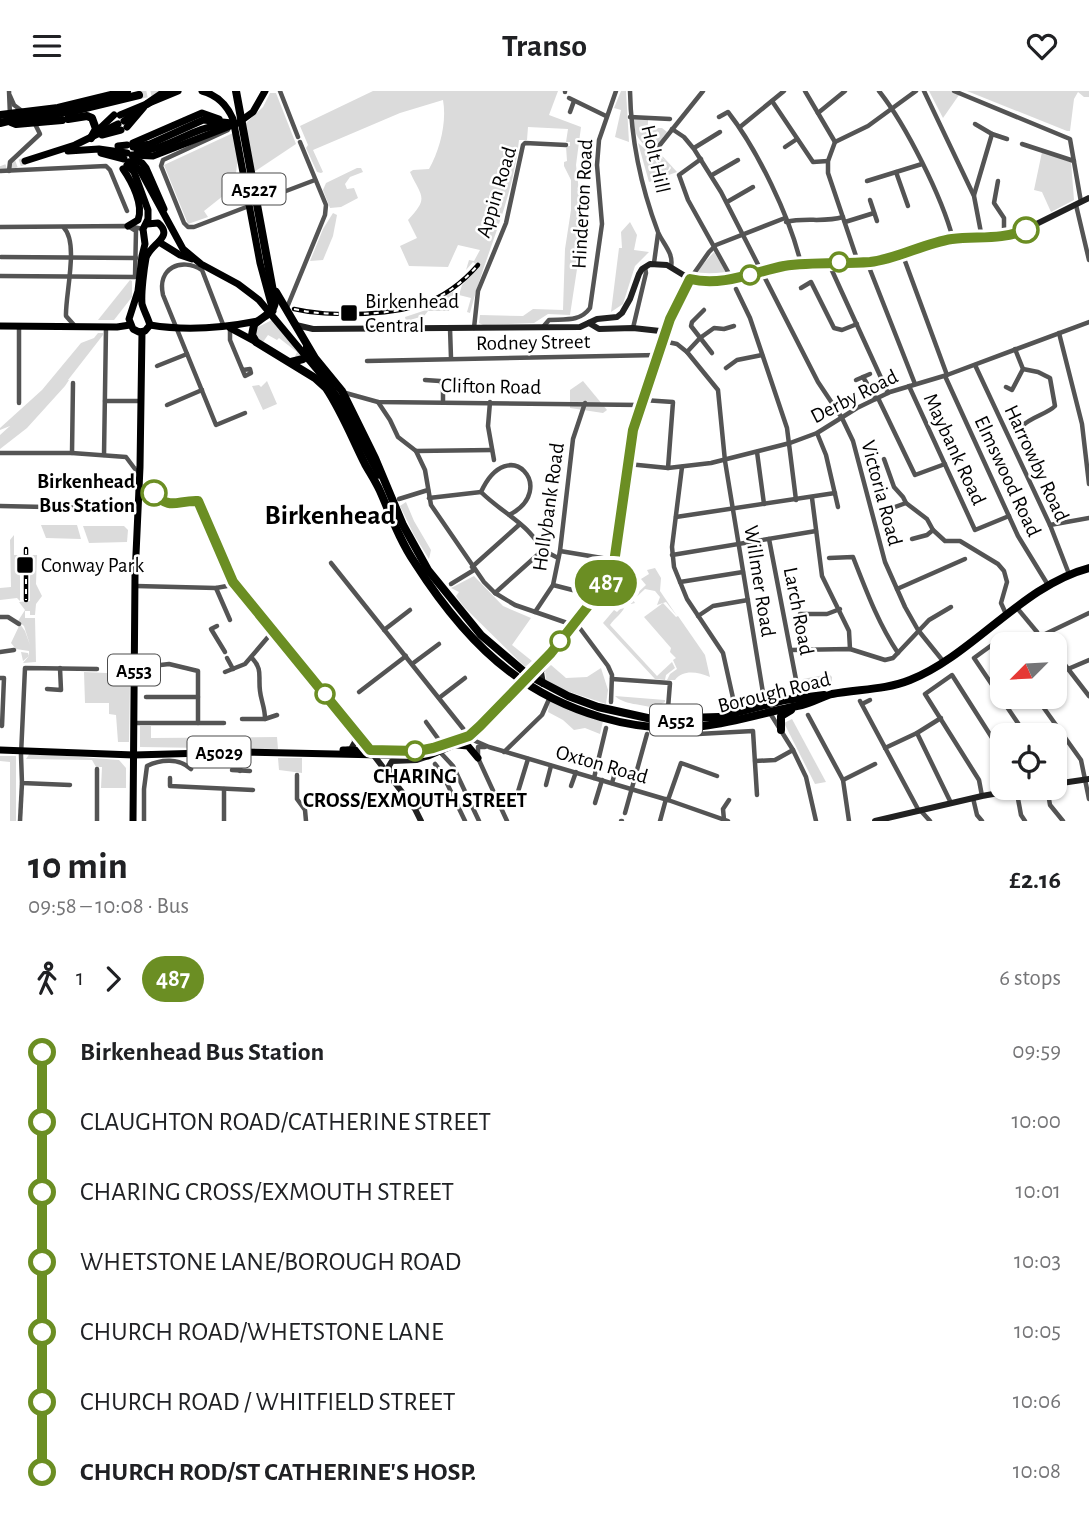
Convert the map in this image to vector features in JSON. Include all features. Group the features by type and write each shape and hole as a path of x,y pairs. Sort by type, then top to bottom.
{"highway":[{"path":"0,123 5,115 58,108 127,91"},
{"path":"147,104 166,91"},
{"name":"A5227","path":"237,92 275,305 267,316"},
{"path":"5,115 16,119 74,111 139,95"},
{"path":"5,115 16,124 87,116 92,118 96,127 91,138"},
{"name":"A5227","path":"271,283 290,318"},
{"path":"256,342 252,330 258,321 279,314 290,318"},
{"name":"A552","path":"290,318 306,343"},
{"name":"Borough Road","path":"256,342 295,361 320,381 332,397 380,483 415,564 468,631 511,673 550,696 595,715 650,726 699,727 767,709 804,705 830,695 888,687 908,681 943,661 1049,586 1089,568"},
{"path":"295,361 307,353 306,343"},
{"name":"Borough Road","path":"306,343 342,391 370,446 380,483"},
{"name":"A552","path":"380,483 434,579 481,635 527,681 543,684 598,707 652,719 719,717 767,709 803,696 830,695"},
{"path":"782,730 780,716 804,705"}],"main road":[{"path":"25,161 91,138 147,104 178,91"},
{"name":"Borough Road","path":"202,91 222,102 233,119 267,295 282,327"},
{"path":"54,153 97,151 125,156 153,156 237,124 253,112 265,91"},
{"path":"125,156 203,120 237,124"},
{"path":"91,138 120,121"},
{"path":"125,156 149,210 138,292 130,320 136,330 147,326 227,328 258,321"},
{"path":"125,156 140,212 138,220 128,226"},
{"path":"125,156 142,163 150,174 183,249 196,260"},
{"path":"290,318 313,329 580,327 602,317 617,317 622,313 639,274 654,263 671,267 690,279 703,281 732,279 801,264 867,262 904,256 953,239 1004,237 1031,228 1089,198"},
{"path":"145,227 155,222 163,227 164,236 150,250 146,261 142,302 147,326"},
{"path":"145,239 150,243 158,242 180,255 196,260"},
{"name":"Borough Road","path":"196,260 250,292 267,307 332,388 380,483"},
{"path":"527,681 607,582 614,559 633,430 654,355 663,341 670,319 690,279"},
{"path":"0,325 104,327 130,320 137,312 147,326"},
{"path":"589,323 599,328 660,331"},
{"name":"A553","path":"133,821 135,586 141,401 147,326"},
{"path":"227,328 256,342"},
{"path":"306,343 313,329"},
{"path":"214,538 233,582 372,753 415,809 421,821"},
{"path":"543,684 541,672 546,658"},
{"path":"509,695 513,680 511,673"},
{"name":"A5029","path":"0,750 134,755 241,752 372,753 441,748 455,745 527,681"},
{"path":"344,750 353,746 354,731"},
{"name":"A5029","path":"304,754 344,750 428,756 467,733"},
{"path":"455,745 468,746 478,758"},
{"path":"390,776 388,769 392,761 417,760 428,756"},
{"path":"1067,782 1087,780"},
{"path":"875,821 990,794"}],"street":[{"path":"279,91 326,205 290,318"},
{"name":"Hinderton Road","path":"542,327 549,320 576,319 590,308 602,224 597,165 599,140 616,91"},
{"name":"Holt Hill","path":"630,91 633,146 658,233 671,254 671,267"},
{"path":"659,146 703,91"},
{"path":"740,127 784,91"},
{"path":"805,91 835,142"},
{"path":"818,113 845,91"},
{"path":"879,91 922,164 953,239"},
{"path":"858,262 828,173 828,161 835,142 868,126 916,91"},
{"path":"924,91 974,196 982,238"},
{"path":"954,91 1070,139 1078,204 1089,260"},
{"path":"9,95 23,111"},
{"path":"5,115 9,95"},
{"path":"5,115 9,95"},
{"path":"570,112 572,100 606,116"},
{"path":"772,101 813,162 828,161"},
{"path":"719,117 728,112 740,127 771,183 801,264"},
{"path":"630,117 670,119"},
{"path":"9,171 10,162 40,134 34,124"},
{"path":"237,124 220,135 161,162 184,223 188,227 315,180"},
{"path":"975,124 1007,139"},
{"name":"Victoria Road","path":"673,129 684,137 712,175 744,233 771,296 818,382 842,418 853,441 878,542 897,589 918,630 943,661"},
{"path":"694,149 720,132"},
{"path":"974,196 992,134"},
{"path":"785,147 797,139"},
{"path":"1022,144 1074,161"},
{"name":"Appin Road","path":"474,328 478,291 506,223 523,145 566,145"},
{"path":"701,159 679,175 688,200 732,279"},
{"path":"712,175 738,160"},
{"path":"867,181 922,164"},
{"path":"0,171 106,166 127,211"},
{"path":"896,172 908,206"},
{"path":"998,181 994,203 1004,218 1004,237"},
{"path":"727,201 753,187"},
{"path":"870,200 877,221"},
{"path":"690,279 713,247 744,233 785,220 844,220 874,213"},
{"path":"60,226 69,233 70,257 70,277 60,325"},
{"path":"0,276 135,277 136,231 128,226"},
{"path":"0,227 145,227"},
{"name":"Holt Hill","path":"654,263 658,233"},
{"name":"Elmswood Road","path":"904,256 946,376 1027,553 1049,586"},
{"path":"1,257 136,258"},
{"name":"Maybank Road","path":"867,262 879,287 912,385 975,530 1009,516"},
{"path":"829,263 888,393"},
{"path":"243,370 204,272 191,264 170,269 162,284 163,295 216,425 246,413"},
{"path":"633,328 646,273 645,267"},
{"path":"903,275 910,273"},
{"path":"801,288 811,282 834,328 842,330 857,324"},
{"path":"740,291 790,443 796,501"},
{"path":"66,304 67,319 75,326"},
{"path":"705,310 692,322 691,327 712,353"},
{"name":"Derby Road","path":"626,464 682,467 725,461 790,443 817,433 888,393 946,376 1089,322"},
{"path":"19,325 19,403"},
{"path":"663,341 677,344 687,352 714,328 734,326"},
{"path":"104,327 104,454"},
{"path":"450,328 451,359"},
{"path":"1059,333 1083,424 1089,484"},
{"path":"1006,387 1012,390 1023,369 1016,349"},
{"name":"Willmer Road","path":"687,352 718,390 725,461 767,709"},
{"path":"157,366 187,354"},
{"name":"Rodney Street","path":"367,361 654,355"},
{"path":"726,368 737,360 762,355"},
{"name":"Harrowby Road","path":"975,365 1050,525 1069,575"},
{"path":"1022,426 1036,415 1052,410 1055,406 1050,378 1023,369"},
{"path":"856,380 870,374"},
{"path":"863,377 877,398 915,475 945,464"},
{"path":"425,380 440,381 443,386 443,401"},
{"path":"72,453 73,383"},
{"path":"166,405 202,390"},
{"name":"Clifton Road","path":"342,391 378,402 673,402 668,468"},
{"path":"105,401 141,401"},
{"path":"378,402 382,404 401,440 416,451 425,470 429,498 437,515 473,569 495,593 514,605 574,624 608,666 612,679 611,702"},
{"path":"490,402 488,426 494,460"},
{"name":"Hollybank Road","path":"535,612 553,585 573,439 585,403"},
{"path":"817,433 826,455 838,507"},
{"path":"416,451 492,450"},
{"path":"757,452 764,504"},
{"path":"0,453 104,454 126,457 140,475"},
{"path":"884,459 891,482 904,496 906,503 927,519 933,530 945,541 960,541 998,564 1004,571 1007,582 1000,603 1007,615"},
{"path":"481,492 487,478 497,468 514,465 526,473 530,480 530,497 520,510 509,515"},
{"path":"682,467 672,555 680,582 698,616 723,653 735,707"},
{"path":"399,499 428,490"},
{"path":"429,498 481,492 520,524 543,550 614,559"},
{"path":"676,517 835,493"},
{"path":"812,498 822,576 849,631 850,649"},
{"path":"891,512 892,508 906,503"},
{"path":"0,506 138,509"},
{"path":"1050,525 1089,517"},
{"path":"451,584 473,569 520,524"},
{"path":"912,539 927,535 933,530"},
{"path":"672,555 816,531"},
{"name":"Larch Road","path":"768,538 798,690"},
{"path":"495,593 543,550"},
{"path":"829,558 853,557 870,601 898,653"},
{"path":"897,589 965,559"},
{"path":"331,563 467,733"},
{"path":"680,582 743,572"},
{"path":"135,586 216,588 233,582"},
{"path":"607,582 626,602"},
{"path":"553,585 596,596"},
{"path":"216,588 230,620"},
{"path":"698,616 713,606 748,600"},
{"path":"790,650 850,649 885,660 893,658 929,620 951,607"},
{"path":"1017,608 1037,632"},
{"path":"800,614 827,614 840,609"},
{"path":"384,630 410,610"},
{"path":"1044,632 1089,613"},
{"path":"0,617 17,620"},
{"path":"217,626 212,629 233,669"},
{"path":"225,672 245,664 252,658 274,630"},
{"path":"412,664 439,645"},
{"path":"990,646 974,658 990,682"},
{"path":"0,652 14,650"},
{"path":"359,692 406,656"},
{"path":"252,658 261,672 260,690 265,703 265,719"},
{"path":"1089,660 1068,669 1089,695"},
{"path":"134,668 169,664 198,671 198,723"},
{"path":"20,821 25,668 97,669"},
{"path":"47,689 61,690 61,668"},
{"path":"982,796 979,780 925,694 952,675 990,735"},
{"path":"0,678 4,678 1,704 3,726"},
{"path":"439,698 465,678"},
{"path":"612,679 670,683 670,705"},
{"path":"504,751 542,715 550,696"},
{"path":"146,697 198,697"},
{"path":"870,700 861,703 920,811 930,821"},
{"path":"767,709 793,750 811,792 816,821"},
{"path":"1045,709 1081,760 1089,799"},
{"path":"242,719 265,719 277,715"},
{"path":"808,715 843,780 849,821"},
{"path":"885,748 941,718"},
{"path":"426,722 453,766 479,821"},
{"path":"134,723 225,723"},
{"path":"594,778 607,728"},
{"path":"702,736 753,731 757,796"},
{"name":"Oxton Road","path":"467,733 473,740 489,747 667,799 726,820"},
{"path":"917,733 950,803"},
{"path":"625,813 647,734"},
{"path":"489,747 478,747 478,758 507,821"},
{"path":"755,761 775,760 793,750"},
{"path":"240,771 241,752"},
{"path":"517,795 528,759"},
{"path":"144,821 147,766 156,762 180,761 191,769"},
{"path":"660,821 681,763 717,776"},
{"path":"444,764 437,766 465,821"},
{"path":"843,780 875,764"},
{"path":"547,785 551,765"},
{"path":"97,769 97,821"},
{"path":"612,783 616,769"},
{"path":"232,770 250,771"},
{"path":"571,786 576,772"},
{"path":"297,775 297,799 305,810 306,821"},
{"path":"170,778 170,786 253,790"},
{"path":"595,803 602,780"},
{"path":"22,783 62,788 70,785"},
{"path":"224,789 224,821"},
{"path":"415,809 439,797"},
{"path":"973,798 977,815 982,821"},
{"path":"726,820 723,809 729,800"},
{"path":"1018,800 1025,821"},
{"path":"1049,800 1063,821"}],"shaded area":[{"path":"373,91 558,91 549,115 581,127 576,165 582,218 581,243 570,315 548,314 534,323 479,323 480,315 523,316 533,309 563,310 565,249 571,210 571,180 564,166 567,161 566,146 570,146 570,142 566,142 568,129 528,127 527,140 519,140 505,206 470,313 467,312 471,298 459,295 462,285 479,267 473,262 466,270 469,260 474,261 480,250 458,245 448,267 409,266 400,246 417,238 408,220 419,206 421,197 410,172 429,169 433,161 443,126 443,100 400,113 313,150 323,172 321,173 317,172 306,148 308,145 300,126"},
{"path":"621,91 626,91 629,142 615,137 621,110 614,108"},
{"path":"929,91 950,91 959,95 943,118"},
{"path":"967,91 1089,91 1089,97 1078,92 1074,99 1070,131 1067,131"},
{"path":"270,93 276,93 296,144 254,172 245,124 263,107"},
{"path":"633,118 648,118 648,128 662,128 667,132 655,148 677,172 649,182 638,143 651,154 652,164 654,155 658,167 654,169 652,165 653,171 658,169 661,175 671,168 670,166 668,170 661,172 657,159 660,157 667,162 640,140"},
{"path":"233,133 238,157 238,184 204,211 208,217 188,224 164,165"},
{"path":"1042,152 1071,162 1074,200 1051,212 1042,192 1034,190"},
{"path":"361,168 363,172 350,177 345,184 347,189 354,188 358,198 341,207 330,208 323,190 326,183"},
{"path":"333,213 337,215 333,236 323,260 310,261 323,229"},
{"path":"630,222 637,235 634,250 649,252 635,266 623,304 611,312 619,248 622,248 621,232"},
{"path":"714,252 728,275 701,278 696,272"},
{"path":"130,280 132,297 114,320 98,320"},
{"path":"454,291 449,311 428,311 424,316 406,321 405,317 426,310 425,307"},
{"path":"274,319 301,355 294,359 297,352 279,338 277,340 268,335 263,342 258,339 256,328"},
{"path":"98,333 103,335 65,386 27,428 0,449 0,435 10,426 0,428 42,390 81,343 94,338"},
{"path":"267,381 277,404 263,410 252,386 261,387"},
{"path":"583,381 607,410 603,413 570,408 570,390"},
{"path":"406,502 431,550 429,559 400,506"},
{"path":"41,525 77,525 81,539 46,538"},
{"path":"83,526 124,526 128,530 127,542 89,543"},
{"path":"14,535 14,555 20,555 20,601 17,598 0,600 0,588 11,587 10,540"},
{"path":"30,555 37,555 36,584 42,596 36,604 35,615 25,611 25,618 35,618 36,662 23,663 29,656 29,651 16,649 11,643 20,624 30,645 24,626 18,621 25,610 19,602 30,601"},
{"path":"655,568 661,578 660,591 677,616 666,602 657,605 660,597 655,591 645,589 633,600 635,603 628,602 646,585 641,579 649,574 647,570"},
{"path":"474,576 503,606 531,618 512,645 532,661 525,667 464,607 456,596 459,592 451,588"},
{"path":"663,603 678,616 705,655 710,677 691,673 682,674 675,680 667,680 677,669 673,660 676,658 670,652 671,648 644,617"},
{"path":"625,604 610,625 657,676 672,662 675,668 666,675 665,680 655,679 603,623 614,610 617,612"},
{"path":"21,652 28,653 29,656 23,661"},
{"path":"551,665 566,678 587,677 601,668 608,690 606,704 561,689 546,680 545,670"},
{"path":"84,672 128,674 129,742 118,742 116,715 109,714 109,703 85,703"},
{"path":"829,674 832,677 831,688 801,688 803,679"},
{"path":"615,696 665,702 654,708 628,703"},
{"path":"550,699 603,721 600,734 585,728 574,730 548,712"},
{"path":"792,719 826,782 815,784 784,723"},
{"path":"140,726 151,726 151,738 277,737 278,749 140,747"},
{"path":"30,753 119,760 126,768 126,788 101,788 102,767 96,767 92,760 26,759"},
{"path":"0,756 16,756 16,821 10,821 10,762 0,761"},
{"path":"278,758 302,758 302,773 279,770"}],"tunnel":[{"path":"139,95 159,91"},
{"path":"0,170 25,161"}],"railway":[{"path":"294,309 317,313 355,314 407,309 437,298 465,279 478,265"},
{"path":"26,549 26,600"}],"bus line":[{"name":"487","path":"154,493 162,502 167,503 198,501 233,582 240,587 370,750 418,751 433,748 469,736 480,726 551,653 607,582 614,563 626,464 633,430 670,319 690,279 732,279 801,264 870,262 953,239 994,239 1026,230"}],"place":[{"name":"Birkenhead Central","path":"349,313"},
{"name":"Birkenhead Bus Station","path":"154,493"},
{"name":"Conway Park","path":"25,565"},
{"name":"CHARING CROSS/EXMOUTH STREET","path":"415,751"}],"district":[{"name":"Birkenhead","path":"330,514"}]}
